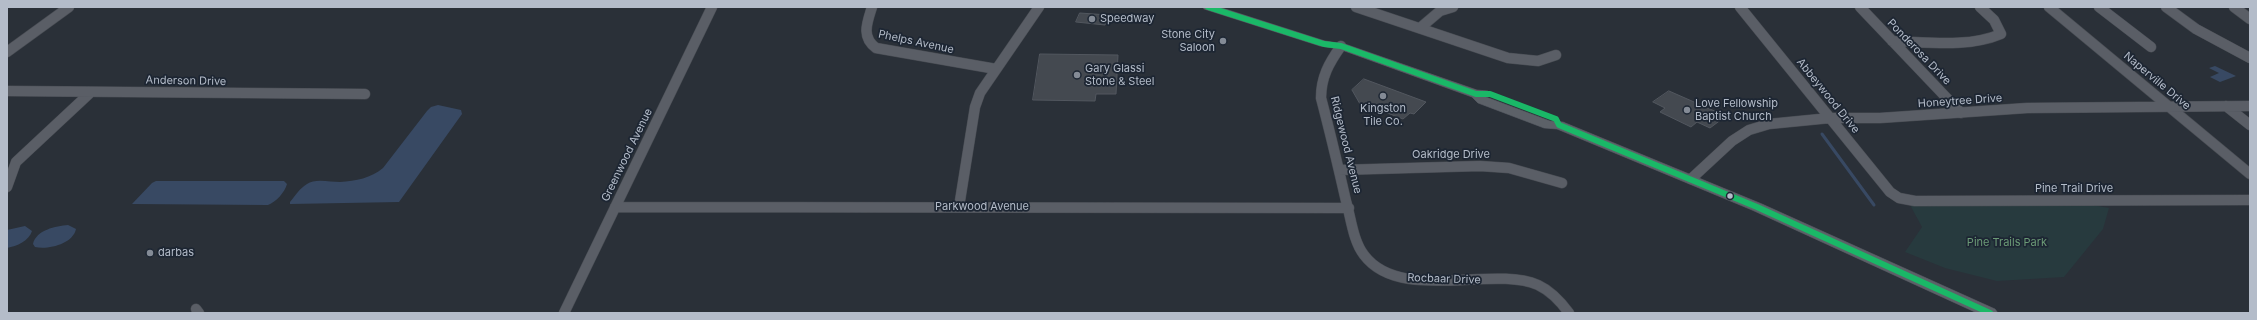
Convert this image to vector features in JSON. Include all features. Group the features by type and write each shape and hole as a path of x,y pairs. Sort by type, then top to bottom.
{"main road":[{"path":"1208,7 1324,44 1341,46 1476,94 1482,100 1548,126 1559,125 1691,179 1844,245 1990,313"},
{"path":"1230,7 1330,38 1341,46"}],"street":[{"path":"7,52 69,7"},
{"name":"Greenwood Avenue","path":"564,313 712,7"},
{"name":"Phelps Avenue","path":"872,7 865,35 867,41 876,48 996,69"},
{"path":"959,207 975,108 980,93 1040,7"},
{"path":"1356,7 1508,58 1538,61 1556,55"},
{"path":"1420,28 1440,11 1453,7"},
{"name":"Abbeywood Drive","path":"1740,7 1890,192 1899,198"},
{"name":"Ponderosa Drive","path":"1860,7 1961,113"},
{"path":"1892,41 1979,40 1994,38 2001,34 1999,27 1980,7"},
{"name":"Naperville Drive","path":"2049,7 2250,174"},
{"path":"2100,7 2151,47"},
{"path":"2166,7 2196,29 2250,58"},
{"path":"2234,7 2250,19"},
{"name":"Ridgewood Avenue","path":"1341,46 1326,66 1320,82 1320,98 1349,208"},
{"name":"Anderson Drive","path":"7,91 365,94"},
{"path":"7,187 16,162 91,92"},
{"path":"2226,106 2250,125"},
{"name":"Honeytree Drive","path":"1691,179 1732,141 1749,130 1769,124 1830,118 1880,118 2026,108 2250,106"},
{"name":"Oakridge Drive","path":"1339,170 1473,166 1502,167 1562,183"},
{"name":"Pine Trail Drive","path":"1899,198 1915,201 2250,200"},
{"name":"Parkwood Avenue","path":"615,207 1349,208"},
{"name":"Rocbaar Drive","path":"1349,208 1363,254 1369,262 1391,276 1415,280 1510,280 1533,284 1556,297 1569,313"}],"green space":[{"name":"Pine Trails Park","path":"1910,205 2092,205 2109,208 2103,229 2064,277 1997,281 1945,268 1905,252 1922,227"}],"water":[{"path":"2215,66 2236,76 2220,82 2210,77 2219,73 2209,68"},
{"path":"438,105 461,110 462,114 399,202 290,204 300,190 310,182 352,181 368,177 383,168 427,111 431,107"},
{"path":"156,181 284,181 287,184 280,196 268,205 132,204 152,183"},
{"path":"68,225 76,229 70,239 65,242 46,248 35,247 33,244 38,235 42,232 58,226"},
{"path":"25,226 32,231 28,238 15,246 7,248 7,230"}],"building":[{"name":"Speedway","path":"1080,13 1108,15 1105,25 1076,22"},
{"name":"Gary Glassi Stone & Steel","path":"1040,54 1118,55 1116,94 1096,94 1095,101 1033,100"},
{"name":"Kingston Tile Co.","path":"1364,79 1426,102 1414,114 1410,113 1403,119 1364,104 1360,104 1352,90"},
{"name":"Love Fellowship Baptist Church","path":"1669,91 1726,116 1710,128 1697,122 1691,127 1660,112 1665,108 1653,102"}],"waterway":[{"path":"1822,134 1874,205"}],"transit line":[{"path":"1208,7 1324,44 1341,46 1476,94 1490,94 1556,119 1559,125 1757,207 1990,313"}],"place":[{"name":"Speedway","path":"1092,19"},
{"name":"Stone City Saloon","path":"1223,41"},
{"name":"Gary Glassi Stone & Steel","path":"1077,75"},
{"name":"Kingston Tile Co.","path":"1383,96"},
{"name":"Love Fellowship Baptist Church","path":"1687,110"},
{"name":"darbas","path":"150,253"}]}
